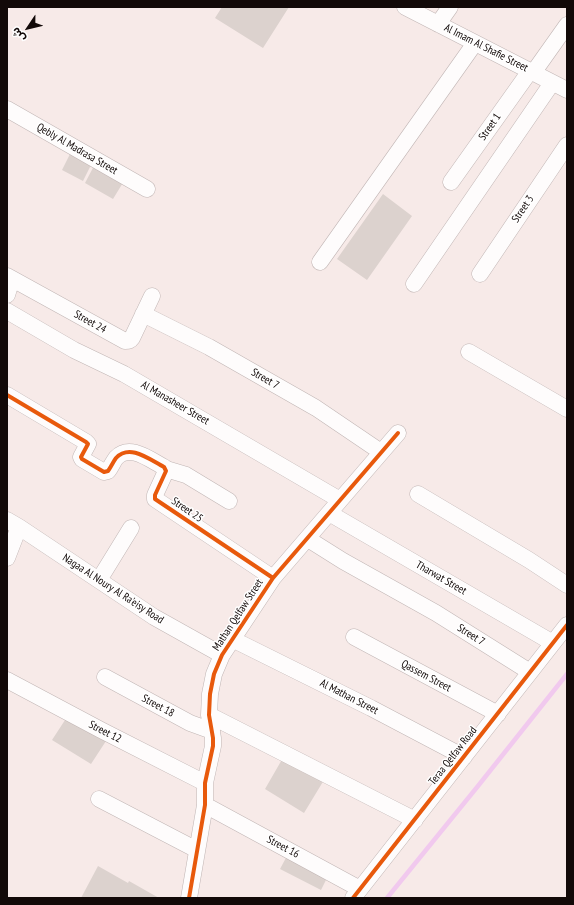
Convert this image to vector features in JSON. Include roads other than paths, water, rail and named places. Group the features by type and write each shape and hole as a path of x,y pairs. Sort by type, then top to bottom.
{"street":[{"name":"Al Imam Al Shafie Street","path":"405,7 567,90"},
{"path":"438,24 450,7"},
{"name":"Street 1","path":"451,182 567,25"},
{"path":"320,262 474,43"},
{"path":"414,284 552,82"},
{"name":"Qebly Al Madrasa Street","path":"7,109 147,189"},
{"name":"Street 3","path":"480,274 567,145"},
{"path":"7,295 10,277"},
{"name":"Street 24","path":"10,277 125,341 131,340 152,296"},
{"name":"Al Manasheer Street","path":"7,310 74,350 124,374 340,500"},
{"name":"Street 7","path":"143,314 209,347 316,408 381,452"},
{"path":"470,352 567,409"},
{"path":"7,395 86,442 88,444 82,459 104,472 108,471 116,458 122,453 138,453 166,469 186,475 229,501"},
{"name":"Mathan Qelfaw Street","path":"188,898 205,805 205,783 213,746 209,715 210,694 214,674 222,655 273,578 398,433"},
{"name":"Street 25","path":"166,469 166,474 154,495 155,499 273,578"},
{"path":"418,494 529,560 567,585"},
{"name":"Tharwat Street","path":"329,513 553,643"},
{"path":"7,558 13,523"},
{"name":"Nagaa Al Noury Al Ra'eisy Road","path":"13,523 154,617 222,655"},
{"path":"99,580 131,528"},
{"name":"Street 7","path":"308,538 343,561 436,613 530,672"},
{"name":"Teraa Qelfaw Road","path":"357,893 567,626"},
{"name":"Qassem Street","path":"354,637 498,714"},
{"name":"Al Mathan Street","path":"232,639 371,708 464,757"},
{"name":"Street 18","path":"105,677 190,723 212,731"},
{"name":"Street 12","path":"7,680 205,783"},
{"path":"209,715 415,820"},
{"path":"99,799 197,850"},
{"name":"Street 16","path":"205,805 357,893"}],"waterway":[{"path":"387,898 567,674"}]}
